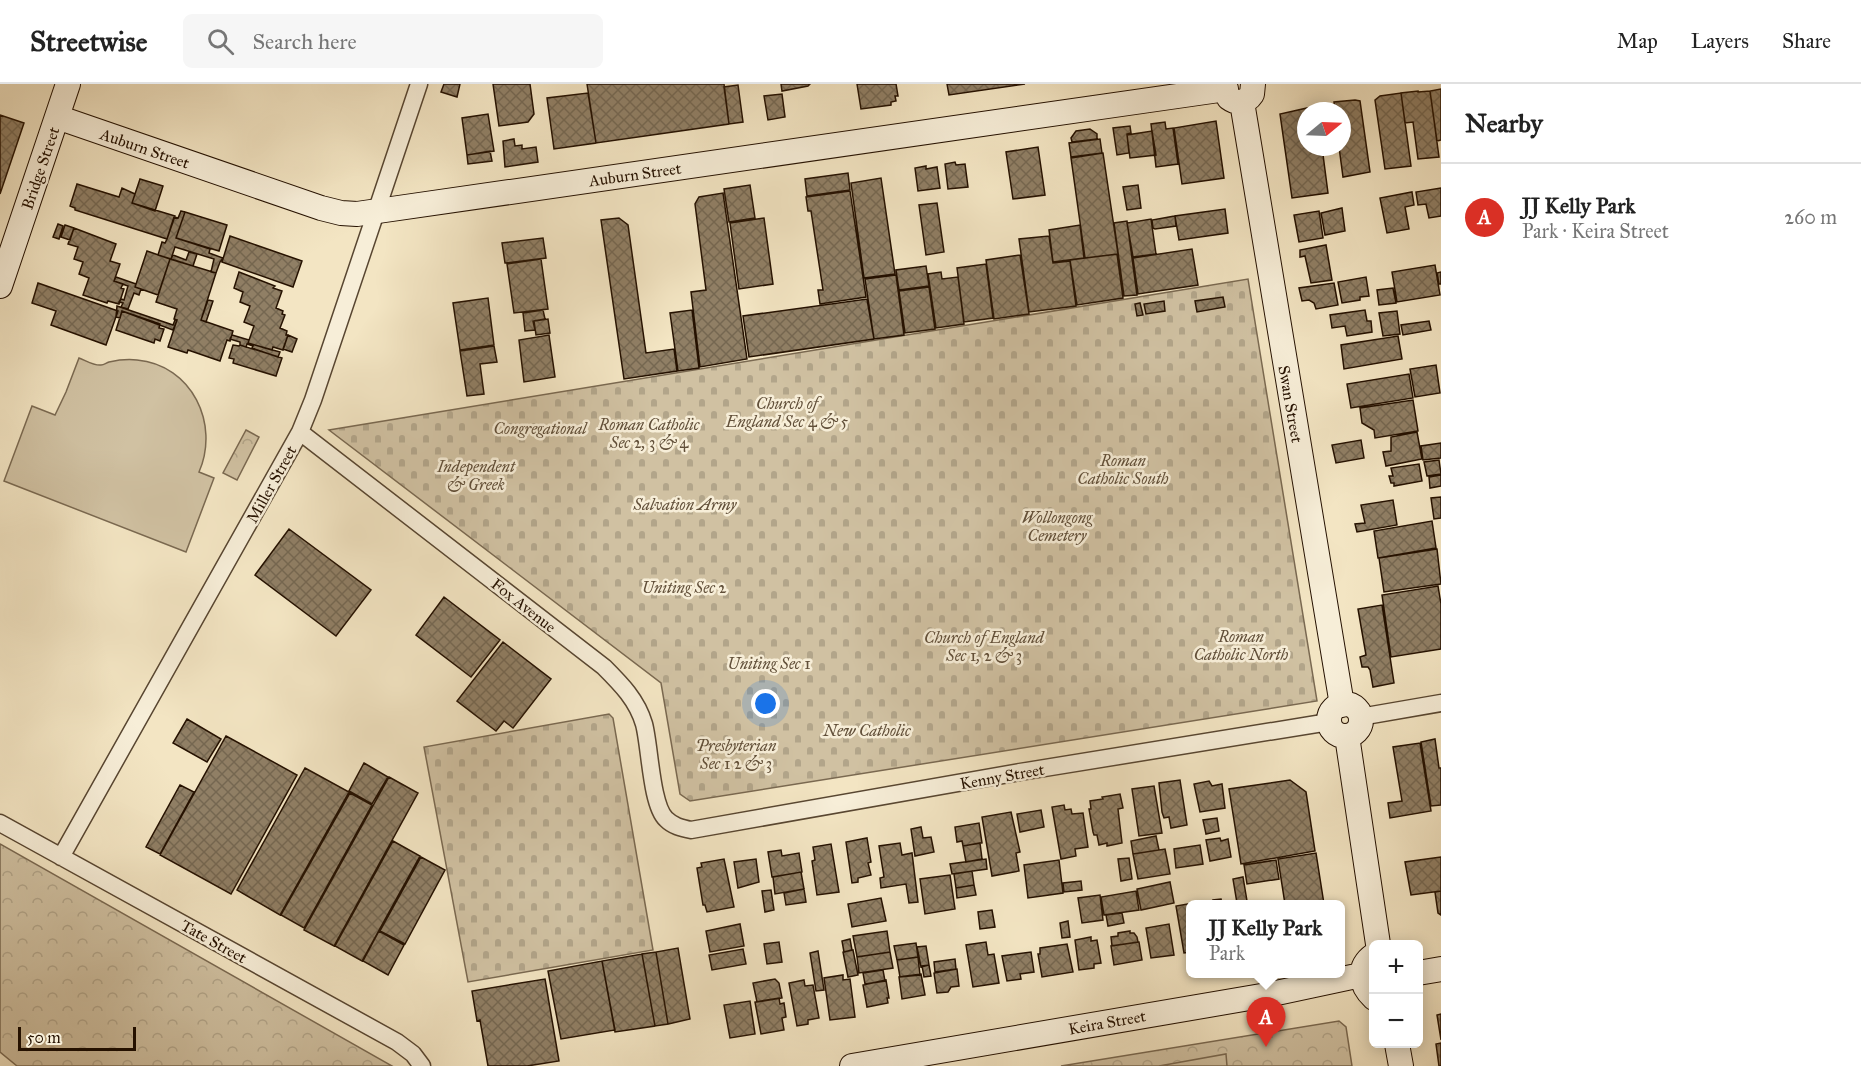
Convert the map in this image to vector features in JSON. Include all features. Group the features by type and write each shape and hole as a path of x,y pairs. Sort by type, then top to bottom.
{"street":[{"name":"Bridge Street","path":"0,286 68,84"},
{"name":"Miller Street","path":"61,857 300,432 313,400 418,84"},
{"name":"Auburn Street","path":"57,117 321,208 357,214 1244,88"},
{"name":"Swan Street","path":"1244,88 1345,720 1377,940"},
{"name":"Fox Avenue","path":"300,432 604,667 622,685 634,701 644,725 657,801 663,817 675,826"},
{"name":"Kenny Street","path":"675,826 691,830 1020,772 1441,703"},
{"name":"Tate Street","path":"0,824 397,1042 413,1054 422,1066"},
{"path":"1367,965 1365,990 1370,994"},
{"name":"Keira Street","path":"1345,972 1367,965"},
{"path":"1423,972 1441,969"},
{"name":"Keira Street","path":"852,1066 1267,995 1324,978"},
{"path":"1398,1048 1401,1066"}],"green space":[{"name":"Wollongong Cemetery","path":"1248,279 1317,701 690,801 680,794 661,683 329,430"},
{"path":"79,358 98,365 130,360 156,364 173,373 186,385 196,400 203,417 206,435 205,454 199,472 214,478 186,552 4,481 32,406 55,415"},
{"path":"246,430 259,437 237,480 223,473"},
{"path":"609,714 613,718 653,950 468,982 424,747"},
{"path":"0,844 392,1066 17,1066 0,1052"},
{"path":"1339,1021 1346,1027 1352,1066 1061,1066"},
{"path":"1226,1054 1227,1066 1159,1066"}],"building":[{"path":"444,84 460,84 457,97 441,92"},
{"path":"493,84 530,84 534,114 528,122 499,126"},
{"path":"587,84 724,84 729,124 596,143"},
{"path":"781,84 810,84 782,91"},
{"path":"857,84 896,84 898,96 895,96 896,101 891,102 891,105 861,109"},
{"path":"947,84 1025,84 949,95"},
{"path":"738,85 743,122 729,124 724,87"},
{"path":"1441,89 1441,140 1437,141 1430,91"},
{"path":"1430,91 1439,157 1418,159 1413,122 1405,123 1401,93"},
{"path":"588,93 596,143 554,149 547,98"},
{"path":"1401,93 1411,166 1385,169 1375,100 1380,96"},
{"path":"782,94 785,117 768,120 764,96"},
{"path":"1360,101 1370,172 1343,177 1340,156 1351,156 1351,102 1334,102"},
{"path":"1297,110 1297,156 1323,156 1328,193 1292,198 1280,114"},
{"path":"488,114 494,151 467,155 462,118"},
{"path":"0,115 24,123 0,194"},
{"path":"1216,121 1224,178 1182,184 1174,128"},
{"path":"1165,122 1166,129 1173,128 1178,164 1156,167 1151,124"},
{"path":"1130,126 1131,133 1127,134 1129,153 1117,155 1113,128"},
{"path":"1090,129 1097,134 1097,139 1072,142 1071,138 1076,131"},
{"path":"1152,131 1156,155 1130,158 1127,135"},
{"path":"514,139 515,146 522,145 522,149 536,147 538,162 505,167 503,141"},
{"path":"1100,139 1102,153 1071,157 1069,143"},
{"path":"1038,147 1045,195 1013,199 1006,152"},
{"path":"490,151 492,161 468,164 467,155"},
{"path":"1103,153 1118,254 1085,258 1071,158"},
{"path":"955,162 956,165 965,164 968,187 948,189 945,164"},
{"path":"926,166 926,169 937,167 940,188 918,191 915,168"},
{"path":"848,173 850,190 807,196 805,179"},
{"path":"881,178 895,274 864,278 851,183"},
{"path":"140,179 163,186 155,211 132,203"},
{"path":"77,184 119,197 122,188 135,194 132,203 175,216 167,239 75,210 70,206"},
{"path":"750,185 755,218 729,222 724,189"},
{"path":"1138,185 1141,208 1127,210 1123,187"},
{"path":"1441,188 1441,216 1429,218 1426,204 1418,205 1416,192"},
{"path":"850,191 866,297 820,304 818,290 823,290 811,211 808,211 806,197"},
{"path":"1412,192 1414,205 1405,207 1409,229 1387,233 1380,198"},
{"path":"723,193 747,359 700,367 691,292 706,290 695,204 699,197"},
{"path":"937,203 944,252 926,255 919,205"},
{"path":"1342,208 1345,231 1325,235 1321,213"},
{"path":"1225,209 1228,233 1179,240 1175,216"},
{"path":"181,211 185,212 176,238 210,249 209,253 223,258 216,273 211,272 214,259 175,247 171,259 158,255 162,242 165,243 167,239 174,217 178,218"},
{"path":"1319,211 1323,238 1299,242 1294,215"},
{"path":"185,212 227,225 219,251 176,238"},
{"path":"1175,216 1176,226 1153,228 1152,220"},
{"path":"619,218 628,225 646,353 674,349 677,371 624,379 601,220"},
{"path":"764,218 773,284 739,289 730,223"},
{"path":"1151,219 1156,254 1133,257 1127,223"},
{"path":"1127,221 1137,295 1124,296 1114,223"},
{"path":"58,224 63,226 59,239 53,237"},
{"path":"65,225 74,228 70,240 61,237"},
{"path":"1080,225 1084,258 1053,262 1049,230"},
{"path":"74,228 116,244 110,261 120,264 114,281 123,284 121,288 124,289 119,304 108,301 107,303 83,295 89,278 79,274 83,262 74,259 78,247 68,244"},
{"path":"230,236 302,261 293,287 222,262"},
{"path":"1049,236 1053,263 1070,261 1076,306 1029,312 1019,239"},
{"path":"543,238 546,258 505,263 502,243"},
{"path":"1326,245 1332,280 1311,283 1305,256 1300,257 1300,250"},
{"path":"1192,249 1198,285 1138,294 1133,258"},
{"path":"147,251 170,259 158,295 135,287"},
{"path":"189,252 197,254 193,266 171,259 173,255 186,260"},
{"path":"1117,254 1123,298 1077,305 1070,260"},
{"path":"1020,255 1029,314 994,319 986,260"},
{"path":"170,259 216,273 201,320 233,331 230,341 227,340 220,361 188,350 187,353 168,347 177,320 174,319 177,309 156,302"},
{"path":"541,259 548,309 514,313 507,264"},
{"path":"986,264 993,318 964,322 957,268"},
{"path":"1435,265 1440,295 1397,302 1392,272"},
{"path":"926,266 929,286 899,290 896,270"},
{"path":"239,272 282,291 276,308 283,311 282,314 285,315 280,328 287,331 286,335 288,335 283,350 273,347 272,350 248,343 254,326 244,322 250,306 240,302 243,292 234,288"},
{"path":"941,272 942,279 958,277 964,324 936,328 928,274"},
{"path":"1441,272 1441,284 1439,284 1437,273"},
{"path":"896,275 904,335 874,339 865,279"},
{"path":"116,277 136,284 135,287 141,289 139,295 134,293 128,309 121,307 123,303 119,302 121,299 124,300 128,286 114,281"},
{"path":"1366,277 1369,296 1342,303 1338,282"},
{"path":"38,283 118,311 106,345 51,325 56,311 32,303"},
{"path":"1334,283 1338,305 1316,309 1314,303 1309,300 1302,301 1299,288"},
{"path":"929,287 935,329 905,333 899,291"},
{"path":"1393,288 1396,303 1379,305 1377,290"},
{"path":"1223,297 1225,307 1197,312 1195,301"},
{"path":"488,298 494,345 460,350 453,303"},
{"path":"867,299 874,339 749,357 743,316"},
{"path":"208,300 213,301 206,322 201,320"},
{"path":"1164,301 1165,311 1146,314 1144,304"},
{"path":"1140,303 1143,315 1137,316 1135,304"},
{"path":"117,306 173,325 177,320 173,330 122,311 120,318 116,317"},
{"path":"543,310 545,319 533,321 535,330 525,331 523,313"},
{"path":"692,310 699,368 678,371 670,313"},
{"path":"1365,310 1367,321 1371,321 1372,332 1347,336 1345,326 1332,328 1330,315"},
{"path":"122,311 160,324 159,328 164,329 160,341 155,339 154,343 116,330"},
{"path":"1397,311 1400,334 1383,336 1379,313"},
{"path":"548,319 550,333 536,335 534,321"},
{"path":"1429,321 1431,330 1403,335 1401,325"},
{"path":"232,335 249,340 248,343 280,352 278,357 247,344 246,347 240,345 240,342 230,339"},
{"path":"288,335 297,339 292,352 283,349"},
{"path":"549,335 555,377 524,382 519,340"},
{"path":"1398,336 1402,359 1344,369 1341,345"},
{"path":"233,345 282,358 276,376 233,363 234,359 229,358"},
{"path":"494,346 497,362 480,364 484,394 467,396 460,351"},
{"path":"1436,365 1440,393 1415,397 1410,369"},
{"path":"1409,374 1413,398 1351,408 1347,384"},
{"path":"1413,400 1418,431 1375,438 1374,430 1362,423 1360,408"},
{"path":"1417,432 1422,459 1386,466 1383,452 1391,451 1391,437"},
{"path":"1361,440 1364,458 1336,463 1332,445"},
{"path":"1441,443 1441,458 1423,460 1421,446"},
{"path":"1439,460 1441,474 1427,476 1424,462"},
{"path":"1419,464 1422,481 1394,486 1394,483 1391,483 1389,476 1393,476 1391,468"},
{"path":"1441,475 1441,486 1430,488 1429,477"},
{"path":"1441,497 1441,518 1434,519 1431,498"},
{"path":"1393,500 1397,525 1357,532 1355,524 1365,523 1361,505"},
{"path":"1432,521 1436,548 1378,558 1374,531"},
{"path":"289,529 371,590 336,636 255,575"},
{"path":"1437,549 1441,584 1384,592 1379,558"},
{"path":"1438,586 1441,604 1441,649 1391,657 1382,595"},
{"path":"444,597 500,640 471,677 416,635"},
{"path":"1382,605 1394,683 1373,687 1370,670 1368,667 1362,667 1360,657 1366,655 1358,609"},
{"path":"503,642 551,679 513,728 504,721 496,731 457,701"},
{"path":"187,719 221,739 207,762 173,743"},
{"path":"226,736 297,775 231,894 160,855"},
{"path":"1435,739 1439,768 1441,768 1441,805 1431,806 1421,742"},
{"path":"1420,743 1431,811 1390,818 1388,803 1402,801 1393,747"},
{"path":"364,763 388,777 372,804 349,791"},
{"path":"305,768 349,792 280,915 237,890"},
{"path":"389,777 418,793 334,946 304,930"},
{"path":"1180,780 1187,825 1171,828 1169,817 1164,818 1162,812 1159,783"},
{"path":"1290,780 1306,792 1315,851 1241,864 1229,789"},
{"path":"1209,781 1212,786 1222,784 1225,808 1200,812 1194,784"},
{"path":"180,785 194,792 160,854 146,847"},
{"path":"1154,786 1162,833 1139,836 1132,789"},
{"path":"350,793 372,805 304,928 281,915"},
{"path":"1120,794 1123,808 1118,809 1122,843 1099,845 1097,835 1093,832 1090,801"},
{"path":"1064,805 1065,810 1071,809 1072,814 1083,813 1088,847 1075,849 1076,856 1061,859 1052,807"},
{"path":"1041,810 1044,827 1020,832 1017,814"},
{"path":"1011,812 1020,852 1016,853 1019,871 992,876 982,817"},
{"path":"1217,818 1219,831 1206,834 1203,820"},
{"path":"979,823 982,843 963,846 962,841 957,842 955,827"},
{"path":"921,827 923,838 931,837 934,852 915,856 911,829"},
{"path":"1156,836 1159,850 1133,854 1131,841"},
{"path":"867,838 871,875 858,878 858,882 852,883 846,842"},
{"path":"1220,838 1221,841 1228,839 1231,857 1210,861 1206,840"},
{"path":"393,841 420,856 362,961 335,946"},
{"path":"900,843 902,855 912,853 918,902 909,903 906,884 881,888 880,878 884,877 879,846"},
{"path":"980,843 982,859 966,862 963,846"},
{"path":"831,844 839,892 817,895 812,861 815,860 813,847"},
{"path":"1200,845 1203,864 1176,868 1174,849"},
{"path":"1165,849 1170,874 1138,879 1133,854"},
{"path":"781,850 782,856 799,853 802,872 772,877 768,852"},
{"path":"1316,853 1323,900 1284,900 1278,859"},
{"path":"421,857 445,870 405,944 380,931"},
{"path":"1441,857 1441,891 1411,895 1405,862"},
{"path":"1129,858 1132,879 1121,881 1118,859"},
{"path":"724,859 734,907 707,912 703,905 697,868 702,867 701,863"},
{"path":"756,859 759,882 738,888 734,862"},
{"path":"986,859 987,869 952,874 950,864"},
{"path":"1059,860 1063,893 1028,898 1024,865"},
{"path":"1276,860 1279,879 1247,884 1244,865"},
{"path":"972,871 974,885 956,888 954,874"},
{"path":"801,872 804,889 775,894 773,877"},
{"path":"950,875 955,909 925,914 920,879"},
{"path":"1243,877 1247,900 1236,900 1233,879"},
{"path":"1081,881 1082,890 1064,892 1063,883"},
{"path":"1170,882 1174,903 1141,910 1137,889"},
{"path":"974,885 976,895 957,898 956,888"},
{"path":"804,889 806,902 786,905 784,893"},
{"path":"771,890 774,910 765,912 762,891"},
{"path":"1136,891 1139,910 1104,915 1101,897"},
{"path":"1441,891 1441,915 1438,913 1435,892"},
{"path":"1100,895 1103,920 1082,923 1078,898"},
{"path":"881,898 886,921 852,927 848,904"},
{"path":"1186,904 1186,953 1184,953 1176,906"},
{"path":"992,910 995,927 980,929 978,912"},
{"path":"1122,913 1124,923 1108,926 1106,915"},
{"path":"1068,921 1070,937 1062,938 1060,923"},
{"path":"740,924 744,946 710,952 706,931"},
{"path":"1169,924 1174,955 1151,958 1146,928"},
{"path":"379,931 404,945 388,975 363,961"},
{"path":"887,931 890,952 857,957 853,936"},
{"path":"1130,931 1137,937 1138,942 1112,946 1111,937"},
{"path":"1091,937 1091,941 1097,940 1101,963 1094,964 1094,968 1079,970 1075,940"},
{"path":"850,939 852,950 844,952 842,941"},
{"path":"779,942 782,962 767,964 764,944"},
{"path":"986,942 988,955 994,954 999,983 973,987 966,945"},
{"path":"1139,942 1142,960 1114,965 1111,946"},
{"path":"916,943 918,957 897,960 894,946"},
{"path":"1067,944 1073,972 1042,977 1038,954 1040,954 1040,948"},
{"path":"926,946 929,965 921,967 917,947"},
{"path":"678,948 690,1019 668,1024 656,952"},
{"path":"743,949 746,964 712,970 709,955"},
{"path":"853,950 858,975 848,977 843,952"},
{"path":"818,951 824,990 816,991 810,953"},
{"path":"656,952 668,1024 655,1026 642,954"},
{"path":"890,952 893,968 859,973 857,957"},
{"path":"1031,952 1034,972 1020,974 1021,979 1007,981 1002,956"},
{"path":"642,954 655,1026 615,1032 602,961"},
{"path":"918,957 920,975 900,977 897,960"},
{"path":"955,959 956,969 935,972 934,962"},
{"path":"602,961 615,1030 561,1039 548,971"},
{"path":"929,965 931,976 924,977 922,966"},
{"path":"957,969 959,986 951,987 948,992 937,993 934,973"},
{"path":"883,970 885,981 865,984 863,973"},
{"path":"921,974 925,995 902,999 899,977"},
{"path":"843,975 843,980 850,979 855,1017 830,1020 824,978"},
{"path":"545,979 559,1061 527,1066 488,1066 472,991"},
{"path":"775,979 779,983 782,998 757,1002 753,983"},
{"path":"804,980 805,986 813,985 819,1018 808,1020 808,1024 797,1026 789,983"},
{"path":"886,980 888,1003 867,1007 863,985"},
{"path":"779,998 780,1004 784,1003 786,1017 782,1018 784,1030 761,1034 755,1002"},
{"path":"750,1001 755,1034 730,1038 724,1005"},
{"path":"1441,1014 1441,1040 1437,1015"},
{"path":"1441,1043 1441,1066 1439,1066 1436,1044"}],"place":[{"name":"JJ Kelly Park","path":"1266,1047"}],"park label":[{"name":"Church of England Sec 4 & 5","path":"787,412"},
{"name":"Congregational","path":"540,428"},
{"name":"Roman Catholic Sec 2, 3 & 4","path":"649,433"},
{"name":"Roman Catholic South","path":"1123,469"},
{"name":"Independent & Greek","path":"476,475"},
{"name":"Salvation Army","path":"685,504"},
{"name":"Uniting Sec 2","path":"684,587"},
{"name":"Roman Catholic North","path":"1241,645"},
{"name":"Church of England Sec 1, 2 & 3","path":"984,646"},
{"name":"Uniting Sec 1","path":"769,663"},
{"name":"New Catholic","path":"867,730"},
{"name":"Presbyterian Sec 1 2 & 3","path":"736,754"}]}
